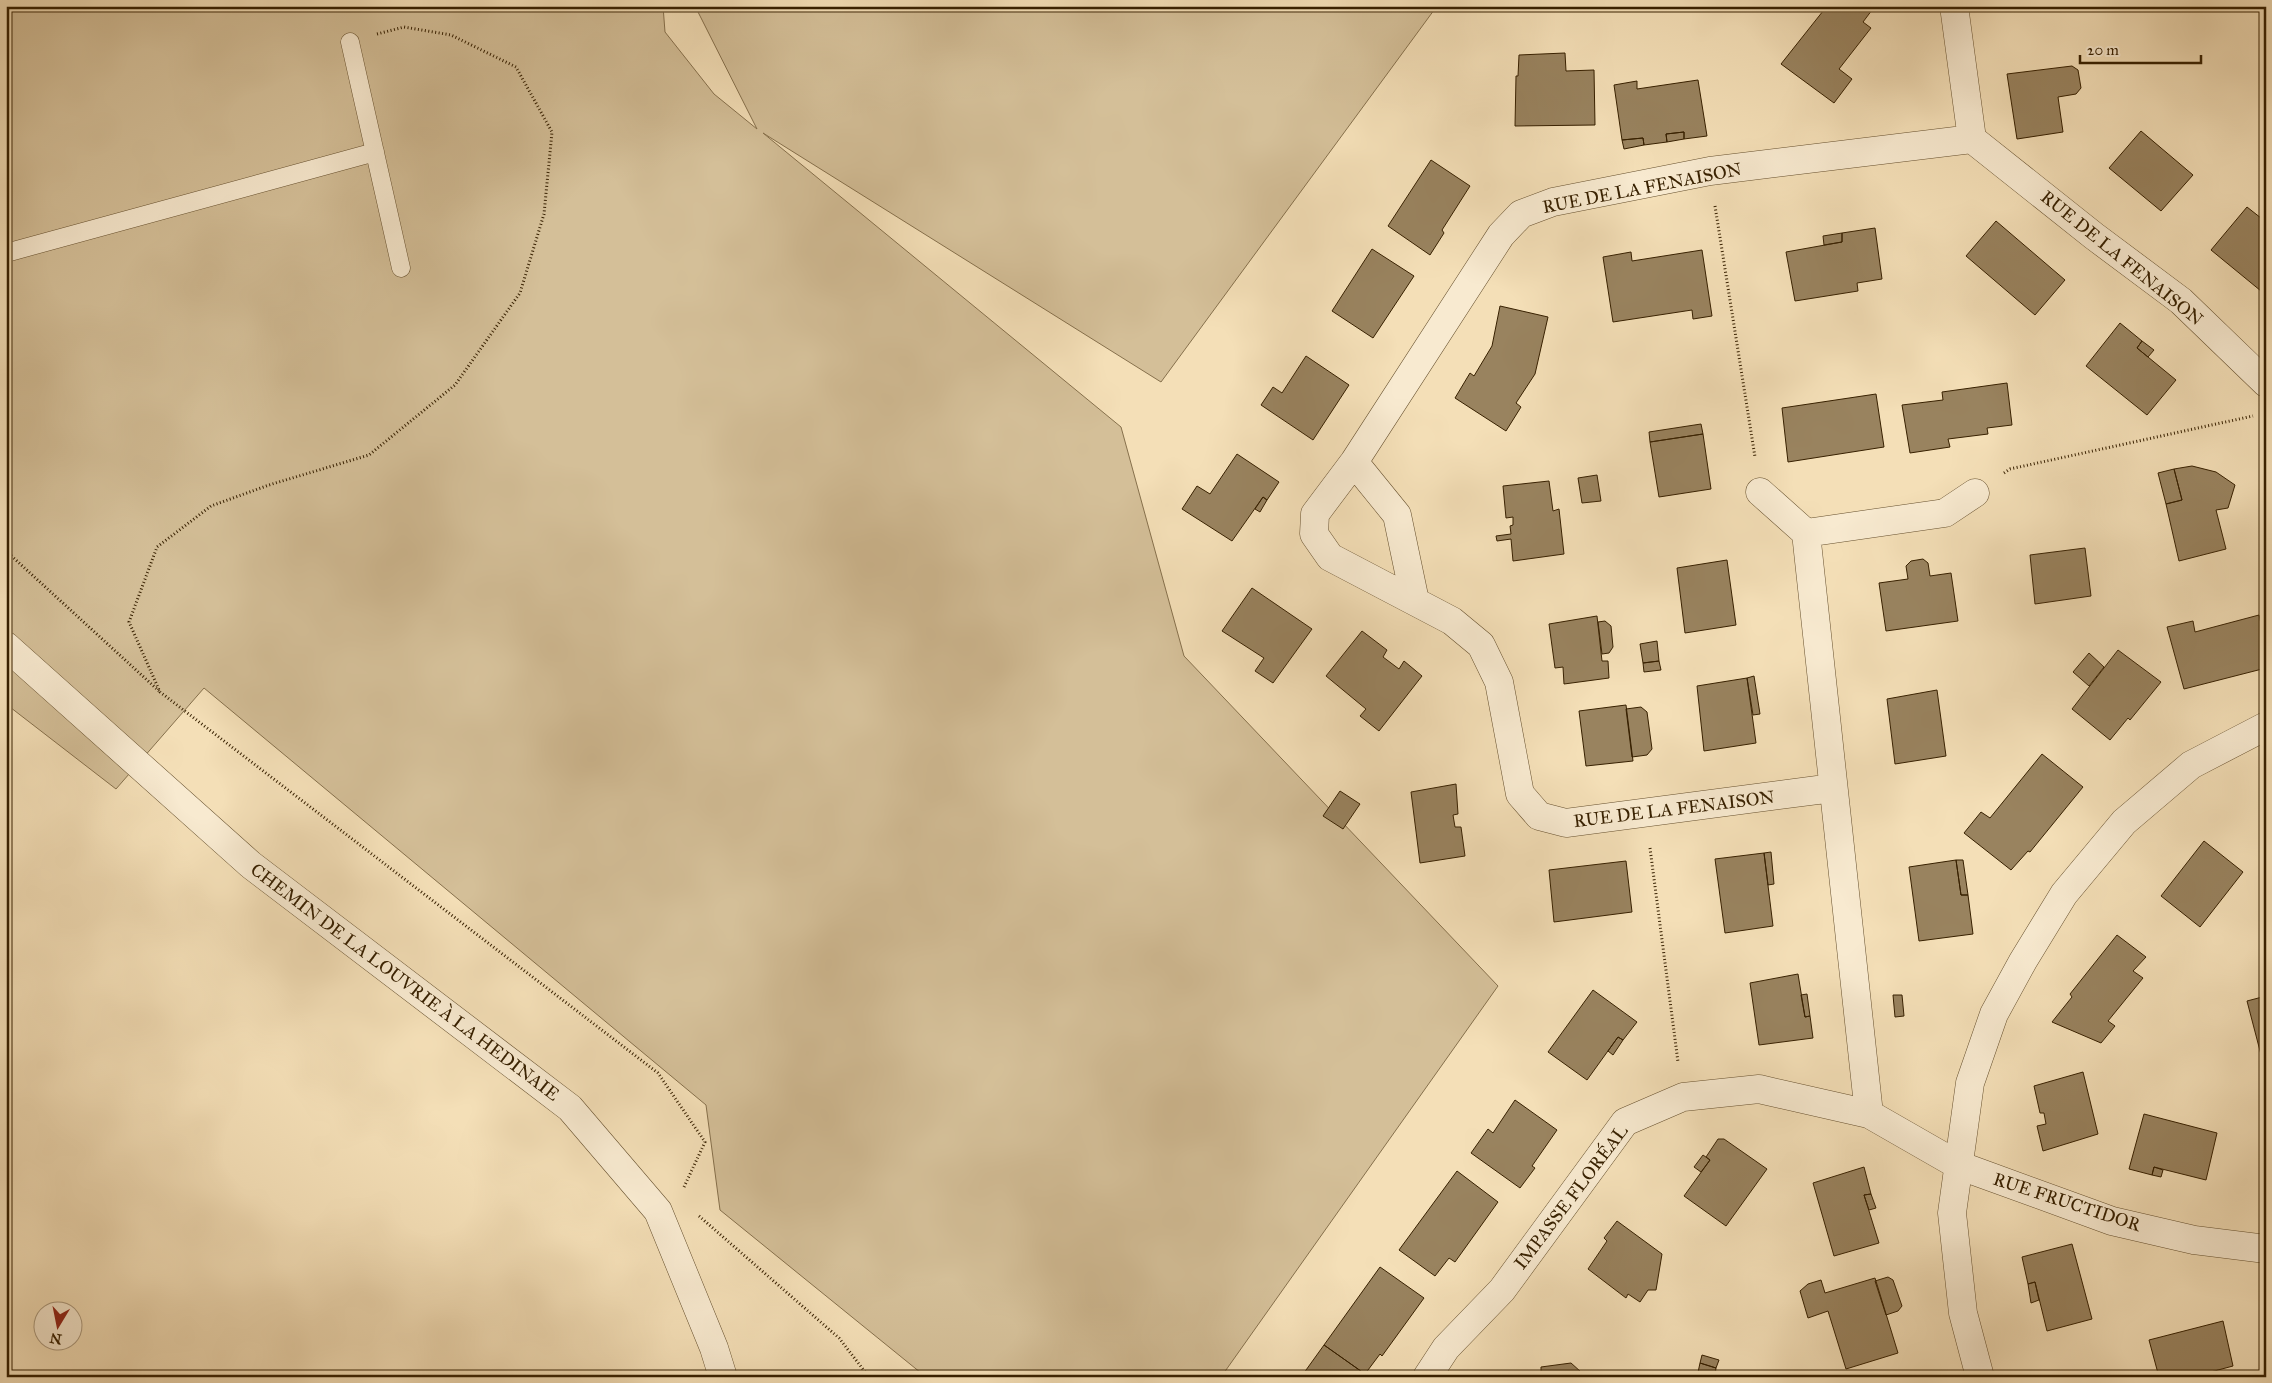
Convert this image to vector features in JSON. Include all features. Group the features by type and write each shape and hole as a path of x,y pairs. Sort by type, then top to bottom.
{"street":[{"path":"1954,6 1972,138"},
{"name":"RUE DE LA FENAISON","path":"1834,788 1566,823 1539,816 1520,794 1499,682 1481,645 1452,621 1330,557 1314,534 1315,514 1354,462 1501,235 1521,214 1553,202 1710,171 1972,138 2094,236 2182,301 2266,383"},
{"path":"1354,462 1397,515 1416,602"},
{"path":"1760,492 1806,533 1869,1114"},
{"path":"1806,533 1945,513 1975,493"},
{"name":"CHEMIN DE LA LOUVRIE À LA HEDINAIE","path":"6,646 251,865 570,1108 668,1205 723,1377"},
{"path":"1980,1377 1963,1313 1952,1214 1970,1083 1994,1014 2023,961 2064,894 2124,822 2191,766 2266,726"},
{"name":"IMPASSE FLORÉAL","path":"1427,1377 1446,1348 1502,1290 1625,1122 1682,1097 1759,1090 1869,1114"},
{"name":"RUE FRUCTIDOR","path":"1869,1114 1958,1165 2112,1221 2194,1240 2266,1249"}],"lane":[{"path":"350,42 401,268"},
{"path":"6,253 375,152"}],"path":[{"path":"160,692 129,622 157,547 211,506 268,485 369,454 455,385 520,293 544,214 552,132 516,67 451,35 404,27 350,42"},
{"path":"1710,171 1760,492"},
{"path":"1975,493 2010,469 2256,416"},
{"path":"6,551 160,692 658,1073 705,1142 668,1205 839,1338 869,1377"},
{"path":"1645,812 1682,1097"}],"shaded area":[{"path":"6,6 663,6 665,32 714,94 757,129 695,6 1437,6 1161,382 763,133 1121,427 1184,656 1498,986 1221,1377 926,1377 720,1210 706,1105 204,688 116,789 6,704"}],"building":[{"path":"1827,6 1871,6 1872,10 1863,22 1871,28 1839,69 1852,79 1834,103 1781,64"},
{"path":"2263,6 2266,6 2266,39"},
{"path":"1565,53 1566,71 1594,70 1595,125 1515,126 1516,76 1518,76 1519,55"},
{"path":"2072,66 2078,70 2081,88 2076,94 2058,97 2063,132 2017,139 2007,74"},
{"path":"1698,80 1707,136 1684,139 1684,132 1666,134 1667,142 1644,145 1643,138 1622,140 1614,85 1637,81 1637,89"},
{"path":"2141,131 2193,175 2161,211 2109,168"},
{"path":"1684,132 1684,139 1667,142 1666,134"},
{"path":"1643,138 1644,145 1624,149 1622,140"},
{"path":"1431,160 1470,186 1442,230 1444,233 1430,255 1388,226"},
{"path":"2247,207 2266,222 2266,285 2261,291 2211,250"},
{"path":"1996,221 2065,280 2035,315 1966,256"},
{"path":"1875,228 1882,279 1857,283 1858,291 1795,301 1786,252 1842,242 1842,233"},
{"path":"1842,233 1842,242 1824,245 1823,236"},
{"path":"1372,249 1414,276 1373,338 1332,311"},
{"path":"1702,250 1712,316 1693,319 1692,310 1613,322 1603,257 1631,252 1632,261"},
{"path":"1500,306 1548,317 1535,374 1516,403 1521,407 1506,431 1455,398 1470,373 1474,376 1492,346"},
{"path":"2120,323 2142,341 2137,348 2176,380 2147,415 2086,366"},
{"path":"2142,341 2154,350 2148,357 2137,348"},
{"path":"1306,356 1349,385 1313,440 1261,405 1273,387 1282,393"},
{"path":"2007,383 2012,425 1987,428 1988,434 1948,439 1950,447 1910,453 1902,405 1943,400 1942,392"},
{"path":"1876,394 1884,447 1788,462 1782,408"},
{"path":"1701,424 1703,434 1650,442 1649,432"},
{"path":"1703,434 1711,489 1659,497 1650,442"},
{"path":"1237,454 1279,482 1267,500 1263,497 1232,541 1182,509 1197,486 1210,494"},
{"path":"2192,466 2216,472 2235,485 2228,508 2216,510 2226,549 2179,561 2166,504 2182,500 2174,469"},
{"path":"2174,469 2182,500 2166,504 2158,473"},
{"path":"1597,475 1601,501 1582,503 1578,478"},
{"path":"1549,481 1553,511 1559,509 1564,554 1513,561 1511,539 1497,541 1496,536 1511,534 1510,526 1513,525 1513,517 1506,518 1503,486"},
{"path":"1263,497 1267,500 1260,512 1255,509"},
{"path":"2085,548 2091,596 2035,604 2030,555"},
{"path":"1923,559 1928,563 1930,576 1951,573 1958,621 1886,631 1879,583 1908,579 1906,566 1911,561"},
{"path":"1727,560 1736,625 1685,633 1677,568"},
{"path":"1252,588 1312,629 1273,683 1255,671 1264,658 1222,631"},
{"path":"2259,615 2266,645 2266,668 2184,689 2167,627 2193,621 2195,632"},
{"path":"1597,616 1602,661 1608,661 1609,678 1564,684 1563,667 1555,668 1549,624"},
{"path":"1605,621 1611,626 1613,647 1609,653 1602,654 1598,622"},
{"path":"1362,631 1387,650 1383,657 1399,669 1404,661 1422,676 1379,731 1360,716 1366,709 1326,676"},
{"path":"1657,641 1659,661 1643,663 1640,644"},
{"path":"2118,650 2161,682 2130,720 2128,718 2110,740 2072,709"},
{"path":"2089,653 2104,667 2089,686 2073,672"},
{"path":"1659,661 1661,670 1644,672 1643,663"},
{"path":"1754,676 1760,714 1753,715 1747,678"},
{"path":"1747,678 1756,743 1704,751 1697,686"},
{"path":"1937,690 1946,756 1895,764 1887,699"},
{"path":"1626,705 1633,761 1586,766 1579,711"},
{"path":"1641,707 1647,712 1652,749 1647,755 1632,757 1626,709"},
{"path":"2042,754 2083,787 2030,852 2028,851 2011,870 1964,833 1981,812 1990,818"},
{"path":"1456,784 1458,814 1453,815 1455,827 1461,827 1465,856 1420,863 1411,792"},
{"path":"1340,791 1360,804 1343,829 1323,816"},
{"path":"2204,841 2243,872 2200,927 2161,896"},
{"path":"1771,852 1774,884 1768,885 1764,853"},
{"path":"1764,853 1773,926 1725,933 1715,859"},
{"path":"1956,860 1961,895 1968,895 1973,934 1919,941 1909,867"},
{"path":"1956,860 1963,860 1968,895 1961,895"},
{"path":"1626,861 1632,912 1554,922 1549,870"},
{"path":"2117,935 2146,957 2133,971 2143,978 2108,1021 2115,1026 2101,1043 2052,1022 2072,997 2070,994"},
{"path":"1798,974 1805,1017 1810,1016 1813,1038 1759,1045 1750,983"},
{"path":"1593,990 1637,1022 1623,1040 1618,1037 1587,1080 1548,1052"},
{"path":"1807,994 1810,1016 1805,1017 1801,995"},
{"path":"1893,995 1902,995 1904,1016 1895,1017"},
{"path":"2266,996 2266,1070 2265,1070 2247,1001"},
{"path":"1618,1037 1623,1040 1613,1055 1608,1051"},
{"path":"2083,1072 2098,1134 2043,1151 2037,1126 2046,1124 2044,1113 2040,1113 2034,1086"},
{"path":"1515,1100 1557,1130 1532,1166 1535,1168 1520,1188 1471,1153 1488,1129 1493,1133"},
{"path":"2144,1114 2217,1133 2206,1180 2154,1167 2152,1175 2129,1169"},
{"path":"1718,1139 1724,1139 1767,1169 1726,1226 1684,1196 1710,1160 1706,1157"},
{"path":"1703,1155 1710,1160 1701,1172 1694,1167"},
{"path":"1864,1167 1871,1194 1864,1195 1879,1243 1834,1256 1813,1183"},
{"path":"2154,1167 2163,1170 2161,1177 2152,1175"},
{"path":"1457,1171 1498,1202 1455,1262 1449,1258 1435,1276 1399,1250"},
{"path":"1871,1194 1876,1208 1869,1210 1864,1195"},
{"path":"1617,1221 1662,1254 1656,1290 1648,1290 1640,1302 1628,1294 1626,1298 1588,1269 1607,1241 1604,1238"},
{"path":"2072,1244 2092,1319 2047,1331 2035,1282 2028,1284 2022,1257"},
{"path":"1380,1267 1424,1298 1382,1356 1380,1354 1365,1374 1324,1345"},
{"path":"1888,1277 1893,1280 1902,1306 1898,1311 1886,1315 1875,1281"},
{"path":"1875,1278 1898,1353 1846,1369 1828,1311 1808,1318 1800,1291 1808,1284 1821,1280 1825,1293"},
{"path":"2035,1282 2039,1300 2031,1303 2028,1284"},
{"path":"2223,1321 2233,1366 2192,1377 2159,1377 2149,1340"},
{"path":"1324,1345 1365,1374 1369,1377 1301,1377"},
{"path":"1702,1355 1719,1360 1716,1368 1700,1363"},
{"path":"1571,1363 1581,1372 1581,1377 1541,1377 1541,1367"},
{"path":"1700,1363 1716,1368 1715,1375 1722,1377 1697,1377"},
{"path":"2107,1372 2108,1377 2085,1377"}]}
